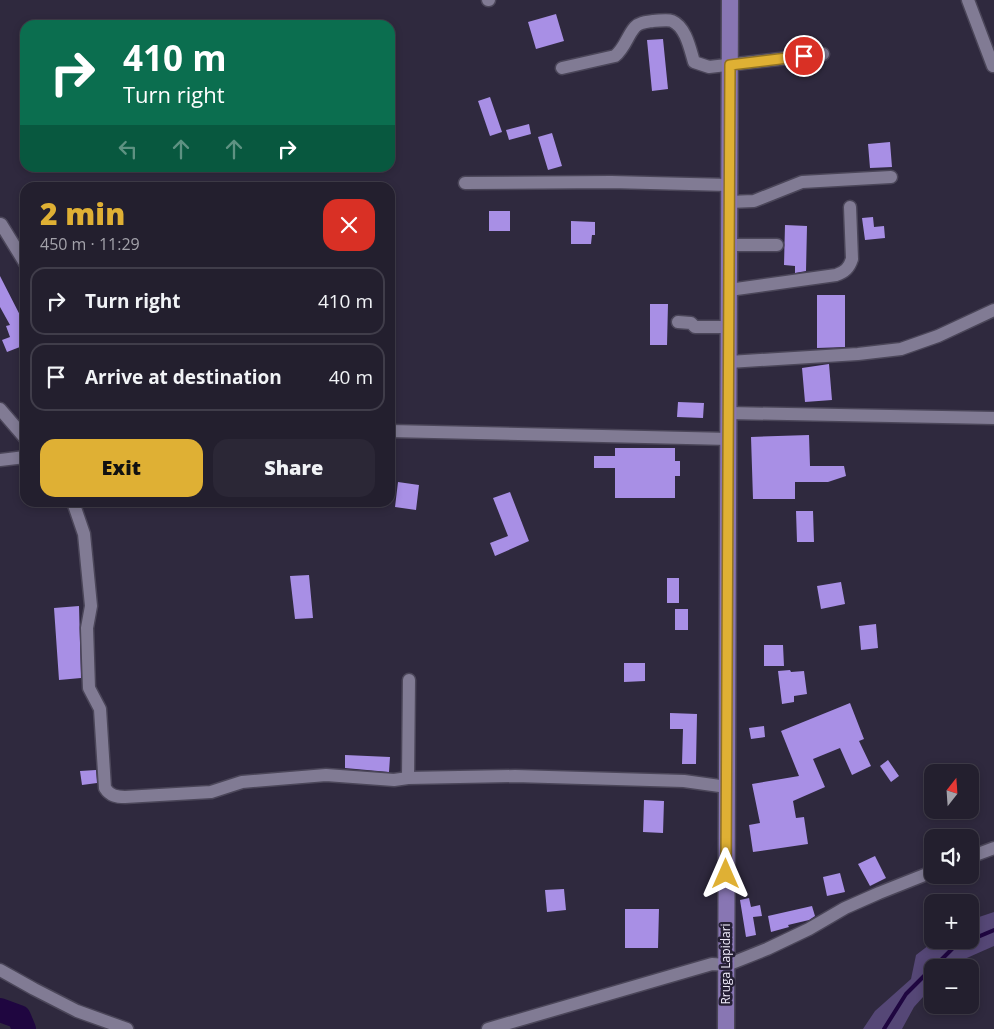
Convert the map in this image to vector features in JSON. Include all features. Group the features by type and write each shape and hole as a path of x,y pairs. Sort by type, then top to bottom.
{"main road":[{"name":"Rruga Lapidari","path":"726,1029 730,0"}],"street":[{"path":"968,0 993,66"},
{"path":"562,68 615,56 620,52 635,27 641,23 663,20 672,21 685,34 694,62 709,67 823,54"},
{"path":"729,202 754,201 802,182 891,177"},
{"path":"465,183 611,182 729,185"},
{"path":"729,290 836,276 844,272 849,267 852,259 850,207"},
{"path":"1,224 20,255"},
{"path":"729,245 776,245"},
{"path":"729,362 858,354 901,349 938,336 994,310"},
{"path":"678,322 691,323 695,327 729,328"},
{"path":"0,409 20,432"},
{"path":"729,413 994,418"},
{"path":"395,431 729,439"},
{"path":"0,460 20,458"},
{"path":"75,507 84,534 91,606 87,628 89,688 100,710 105,788 108,793 125,798 211,792 248,782 326,775 394,780 408,778 535,777 684,781 727,787"},
{"path":"408,778 409,680"},
{"path":"979,854 994,848"},
{"path":"488,1029 712,964 727,965 766,949 879,893 924,875"},
{"path":"0,970 77,1011 127,1029"}],"shaded area":[{"path":"994,912 994,946 965,959 924,959 924,996 914,1007 902,1029 863,1029 875,1011 911,979 916,955 924,949 979,949 979,917"}],"building":[{"path":"556,14 564,41 536,49 528,22"},
{"path":"663,39 668,89 652,91 647,40"},
{"path":"490,97 502,132 490,136 478,101"},
{"path":"529,124 531,134 509,140 506,130"},
{"path":"552,133 562,166 548,170 538,137"},
{"path":"890,142 892,167 870,168 868,144"},
{"path":"489,211 510,211 510,231 489,231"},
{"path":"873,217 874,227 884,226 885,238 865,240 862,218"},
{"path":"571,221 595,222 595,235 592,235 591,244 571,244"},
{"path":"785,225 807,226 806,271 795,273 795,266 784,265"},
{"path":"0,276 20,315 20,347 7,352 2,340 10,337 6,326 10,325 0,307"},
{"path":"817,295 845,295 845,347 817,348"},
{"path":"650,304 668,304 667,345 650,345"},
{"path":"829,364 832,400 805,402 802,368"},
{"path":"678,402 704,403 703,418 677,417"},
{"path":"809,435 810,466 844,466 846,476 828,482 795,482 795,499 753,499 751,437"},
{"path":"615,448 675,448 675,461 680,461 680,476 675,476 675,498 615,498 615,468 594,468 594,456 615,456"},
{"path":"398,482 419,485 416,510 395,507"},
{"path":"510,492 529,541 495,556 490,543 508,536 493,498"},
{"path":"796,511 813,511 814,542 797,542"},
{"path":"309,575 313,618 295,619 290,576"},
{"path":"667,578 679,578 679,603 667,603"},
{"path":"841,582 845,604 821,609 817,586"},
{"path":"79,606 81,678 59,680 54,608"},
{"path":"675,609 688,609 688,630 675,630"},
{"path":"876,624 878,648 861,650 859,626"},
{"path":"764,645 783,645 784,666 764,666"},
{"path":"624,663 645,663 645,681 624,682"},
{"path":"790,670 791,672 804,671 807,694 794,696 794,702 782,704 778,671"},
{"path":"850,703 864,739 859,741 871,766 852,775 840,748 813,759 825,787 793,801 796,818 804,817 808,844 753,852 749,825 760,823 752,784 799,776 781,731"},
{"path":"670,713 697,714 696,764 682,764 683,729 670,729"},
{"path":"764,726 765,737 751,739 749,728"},
{"path":"345,755 390,757 389,772 345,768"},
{"path":"888,760 899,776 891,782 880,766"},
{"path":"96,770 97,783 82,785 80,771"},
{"path":"644,800 664,801 663,833 643,832"},
{"path":"875,856 886,878 870,886 858,864"},
{"path":"840,873 845,892 827,896 823,877"},
{"path":"564,889 566,910 547,912 545,890"},
{"path":"749,898 751,907 760,905 762,916 753,917 756,935 746,937 740,900"},
{"path":"812,906 815,916 809,920 788,925 789,927 771,932 768,916"},
{"path":"625,909 659,909 658,948 625,948"}],"waterway":[{"path":"942,959 954,947 994,930"},
{"path":"884,1029 906,994 924,976"},
{"path":"0,1010 19,1017 24,1029"}],"route":[{"path":"726,874 730,65 804,56"}]}
